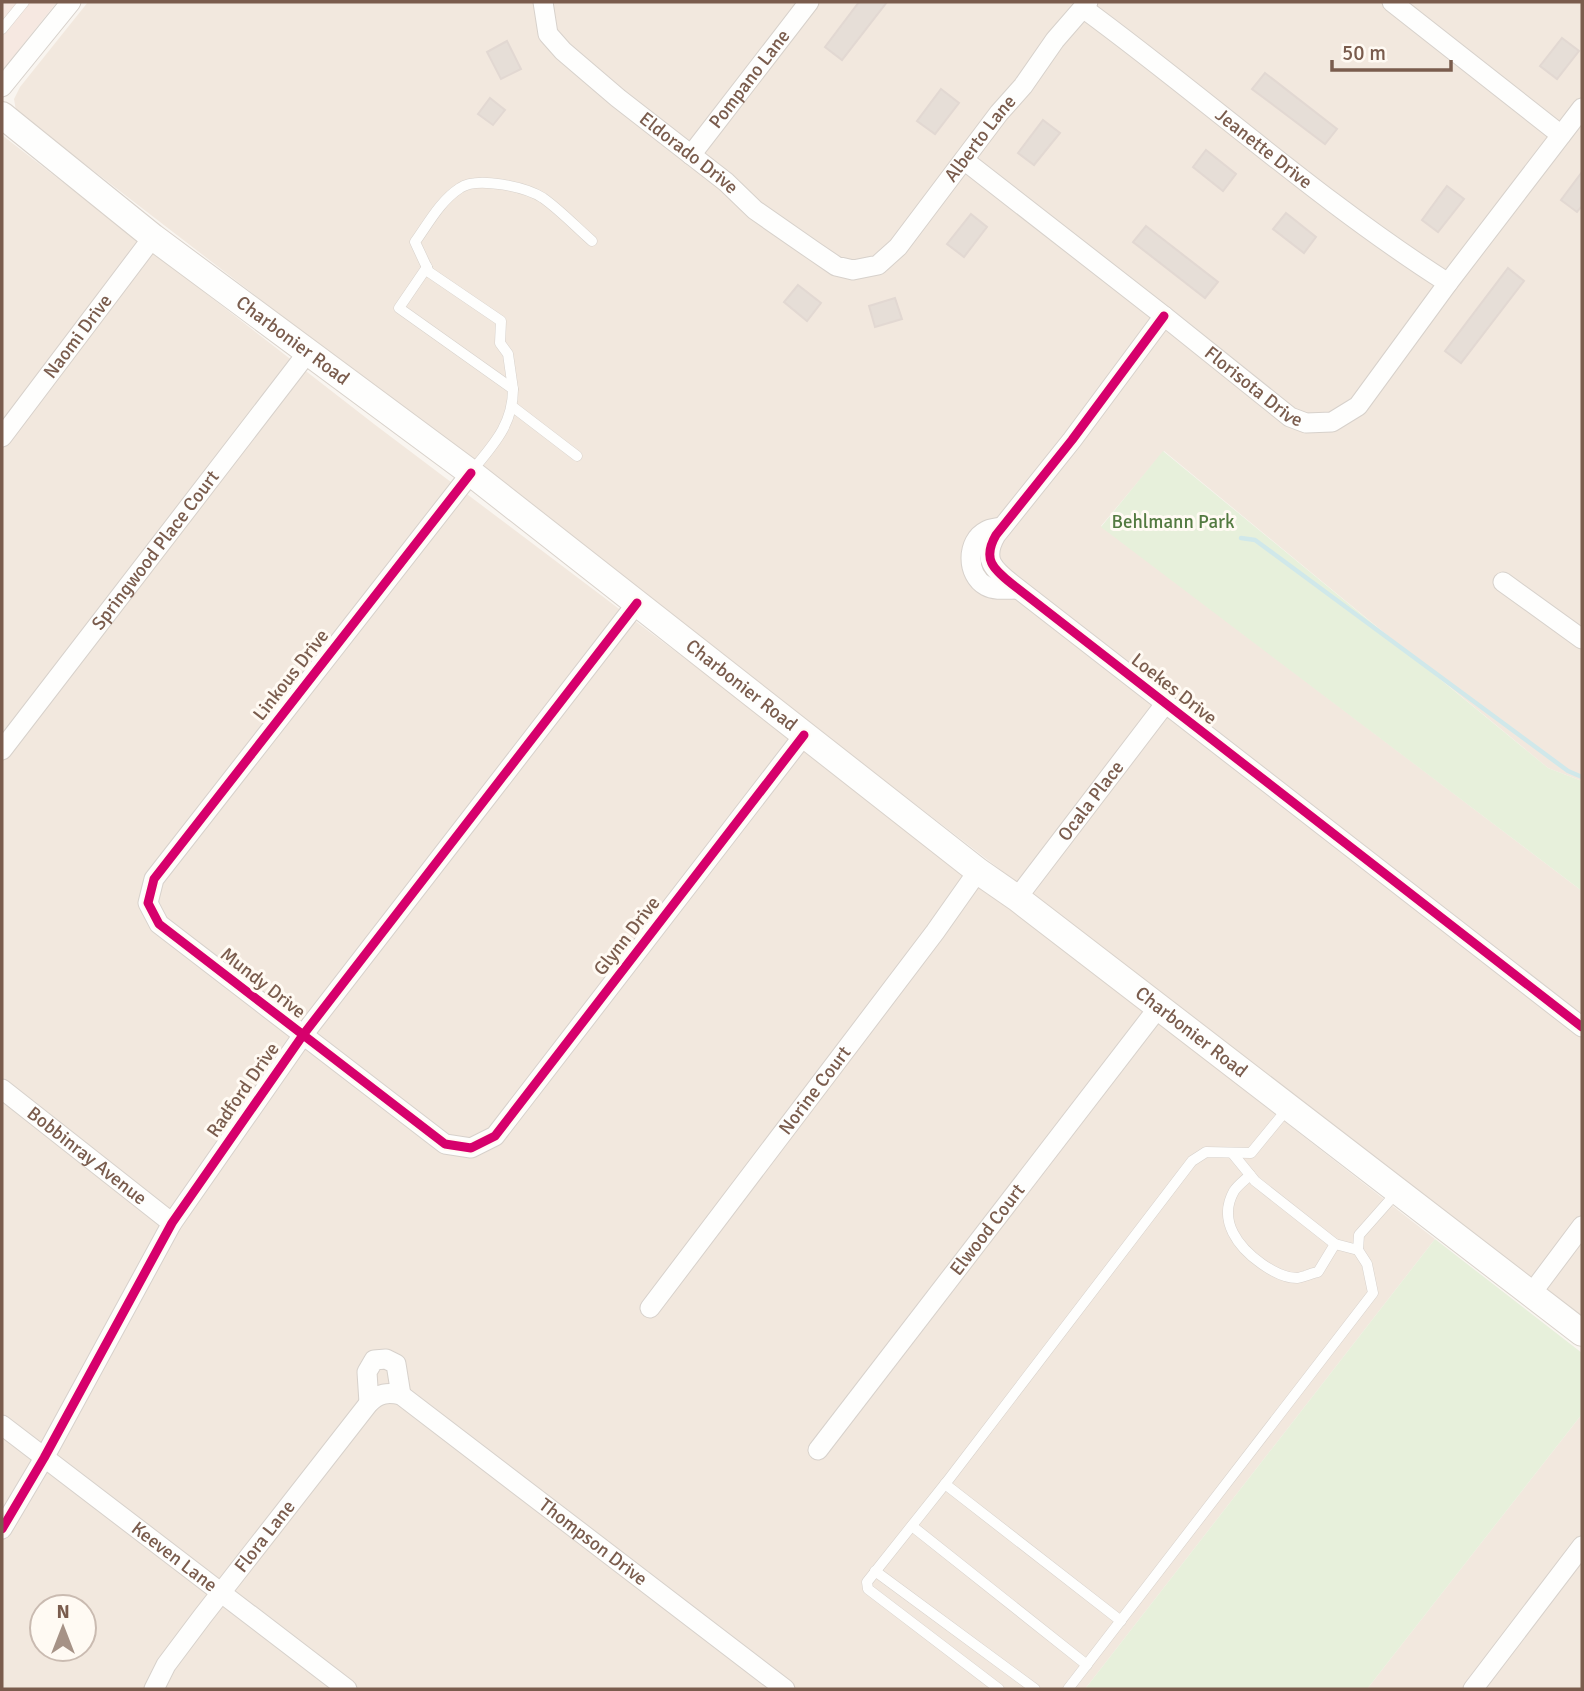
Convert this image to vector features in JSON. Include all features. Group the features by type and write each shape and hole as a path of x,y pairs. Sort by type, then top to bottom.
{"main road":[{"name":"Charbonier Road","path":"2,115 153,237 471,473 978,871 1017,898 1582,1333"}],"street":[{"path":"2,88 71,2"},
{"name":"Eldorado Drive","path":"543,2 548,34 563,51 618,98 755,210 836,266 853,270 866,268"},
{"name":"Pompano Lane","path":"691,155 809,2"},
{"path":"1392,2 1561,135"},
{"name":"Alberto Lane","path":"866,268 878,265 898,247 999,113 1023,86 1055,40 1085,5"},
{"name":"Jeanette Drive","path":"1085,5 1342,210 1405,256 1448,283"},
{"name":"Florisota Drive","path":"964,160 1290,417 1306,423 1332,422 1358,406 1582,108"},
{"name":"Naomi Drive","path":"2,437 153,237"},
{"name":"Loekes Drive","path":"1164,316 991,544 991,562 998,573 1018,589 1582,1027"},
{"name":"Springwood Place Court","path":"2,750 308,352"},
{"name":"Linkous Drive","path":"148,903 154,879 471,473"},
{"path":"1503,582 1582,639"},
{"name":"Radford Drive","path":"2,1530 172,1223 303,1035 637,603"},
{"name":"Ocala Place","path":"1017,898 1165,704"},
{"name":"Glynn Drive","path":"471,1149 495,1136 804,735"},
{"name":"Norine Court","path":"650,1308 960,899 978,871"},
{"name":"Mundy Drive","path":"148,903 159,924 445,1144 471,1149"},
{"name":"Elwood Court","path":"818,1450 1158,1008"},
{"name":"Bobbinray Avenue","path":"2,1089 172,1223"},
{"path":"1531,1294 1582,1226"},
{"name":"Flora Lane","path":"154,1689 166,1665 222,1593 385,1397"},
{"name":"Thompson Drive","path":"385,1397 785,1689"},
{"name":"Keeven Lane","path":"2,1425 347,1689"},
{"path":"1473,1689 1582,1546"}],"lane":[{"path":"2,29 24,2"},
{"path":"508,354 500,343 504,325 429,272 415,242 449,196 463,186 479,182 507,186 542,198 592,241"},
{"path":"427,267 399,308 513,389"},
{"path":"471,473 502,434 513,407 509,342"},
{"path":"513,407 577,456"},
{"path":"999,1689 868,1589 867,1582 1192,1161 1206,1152 1251,1153 1288,1108"},
{"path":"1233,1154 1250,1175 1335,1244 1358,1250"},
{"path":"1250,1175 1235,1190 1230,1203 1232,1235 1245,1252 1276,1273 1297,1278 1318,1272 1335,1244"},
{"path":"1068,1689 1373,1293 1367,1264 1358,1250 1359,1235 1398,1192"},
{"path":"945,1484 1121,1621"},
{"path":"912,1526 1087,1665"},
{"path":"875,1571 1035,1689"},
{"path":"949,1651 962,1636"}],"shaded area":[{"path":"2,2 57,2 2,71"},
{"path":"88,2 1582,2 1582,781 1548,768 1164,451 1101,526 1582,891 1582,1318 16,111 14,99 20,87"},
{"path":"2,135 374,424 883,808 1435,1239 1085,1689 2,1689"},
{"path":"1582,1414 1582,1689 1367,1689"}],"green space":[{"name":"Behlmann Park","path":"1163,451 1548,768 1582,781 1582,891 1101,527"},
{"path":"1435,1239 1582,1353 1582,1414 1367,1689 1085,1689"}],"building":[{"path":"859,2 887,2 842,60 825,47"},
{"path":"1562,38 1579,51 1557,79 1540,66"},
{"path":"507,41 521,69 501,79 487,52"},
{"path":"1265,73 1337,129 1325,144 1252,89"},
{"path":"941,89 959,103 935,134 917,121"},
{"path":"490,98 505,110 493,125 478,114"},
{"path":"1043,120 1060,133 1034,165 1018,153"},
{"path":"1206,150 1236,174 1223,191 1193,167"},
{"path":"1582,172 1582,206 1577,212 1561,200"},
{"path":"1447,186 1464,199 1438,232 1422,220"},
{"path":"1286,213 1316,237 1304,253 1273,229"},
{"path":"971,214 987,227 964,257 947,244"},
{"path":"1146,226 1218,282 1205,298 1133,242"},
{"path":"1508,268 1524,281 1461,363 1445,351"},
{"path":"798,285 821,303 807,321 784,302"},
{"path":"895,298 902,319 875,327 869,306"}],"waterway":[{"path":"1241,538 1255,540 1568,771 1582,777"}],"cycle path":[{"path":"1164,316 1072,440 996,535 990,551 992,563 1012,584 1582,1027"},
{"path":"471,473 154,879 148,903 159,924 445,1144 471,1148 495,1136 804,735"},
{"path":"2,1529 44,1458 172,1223 303,1035 637,603"}]}
